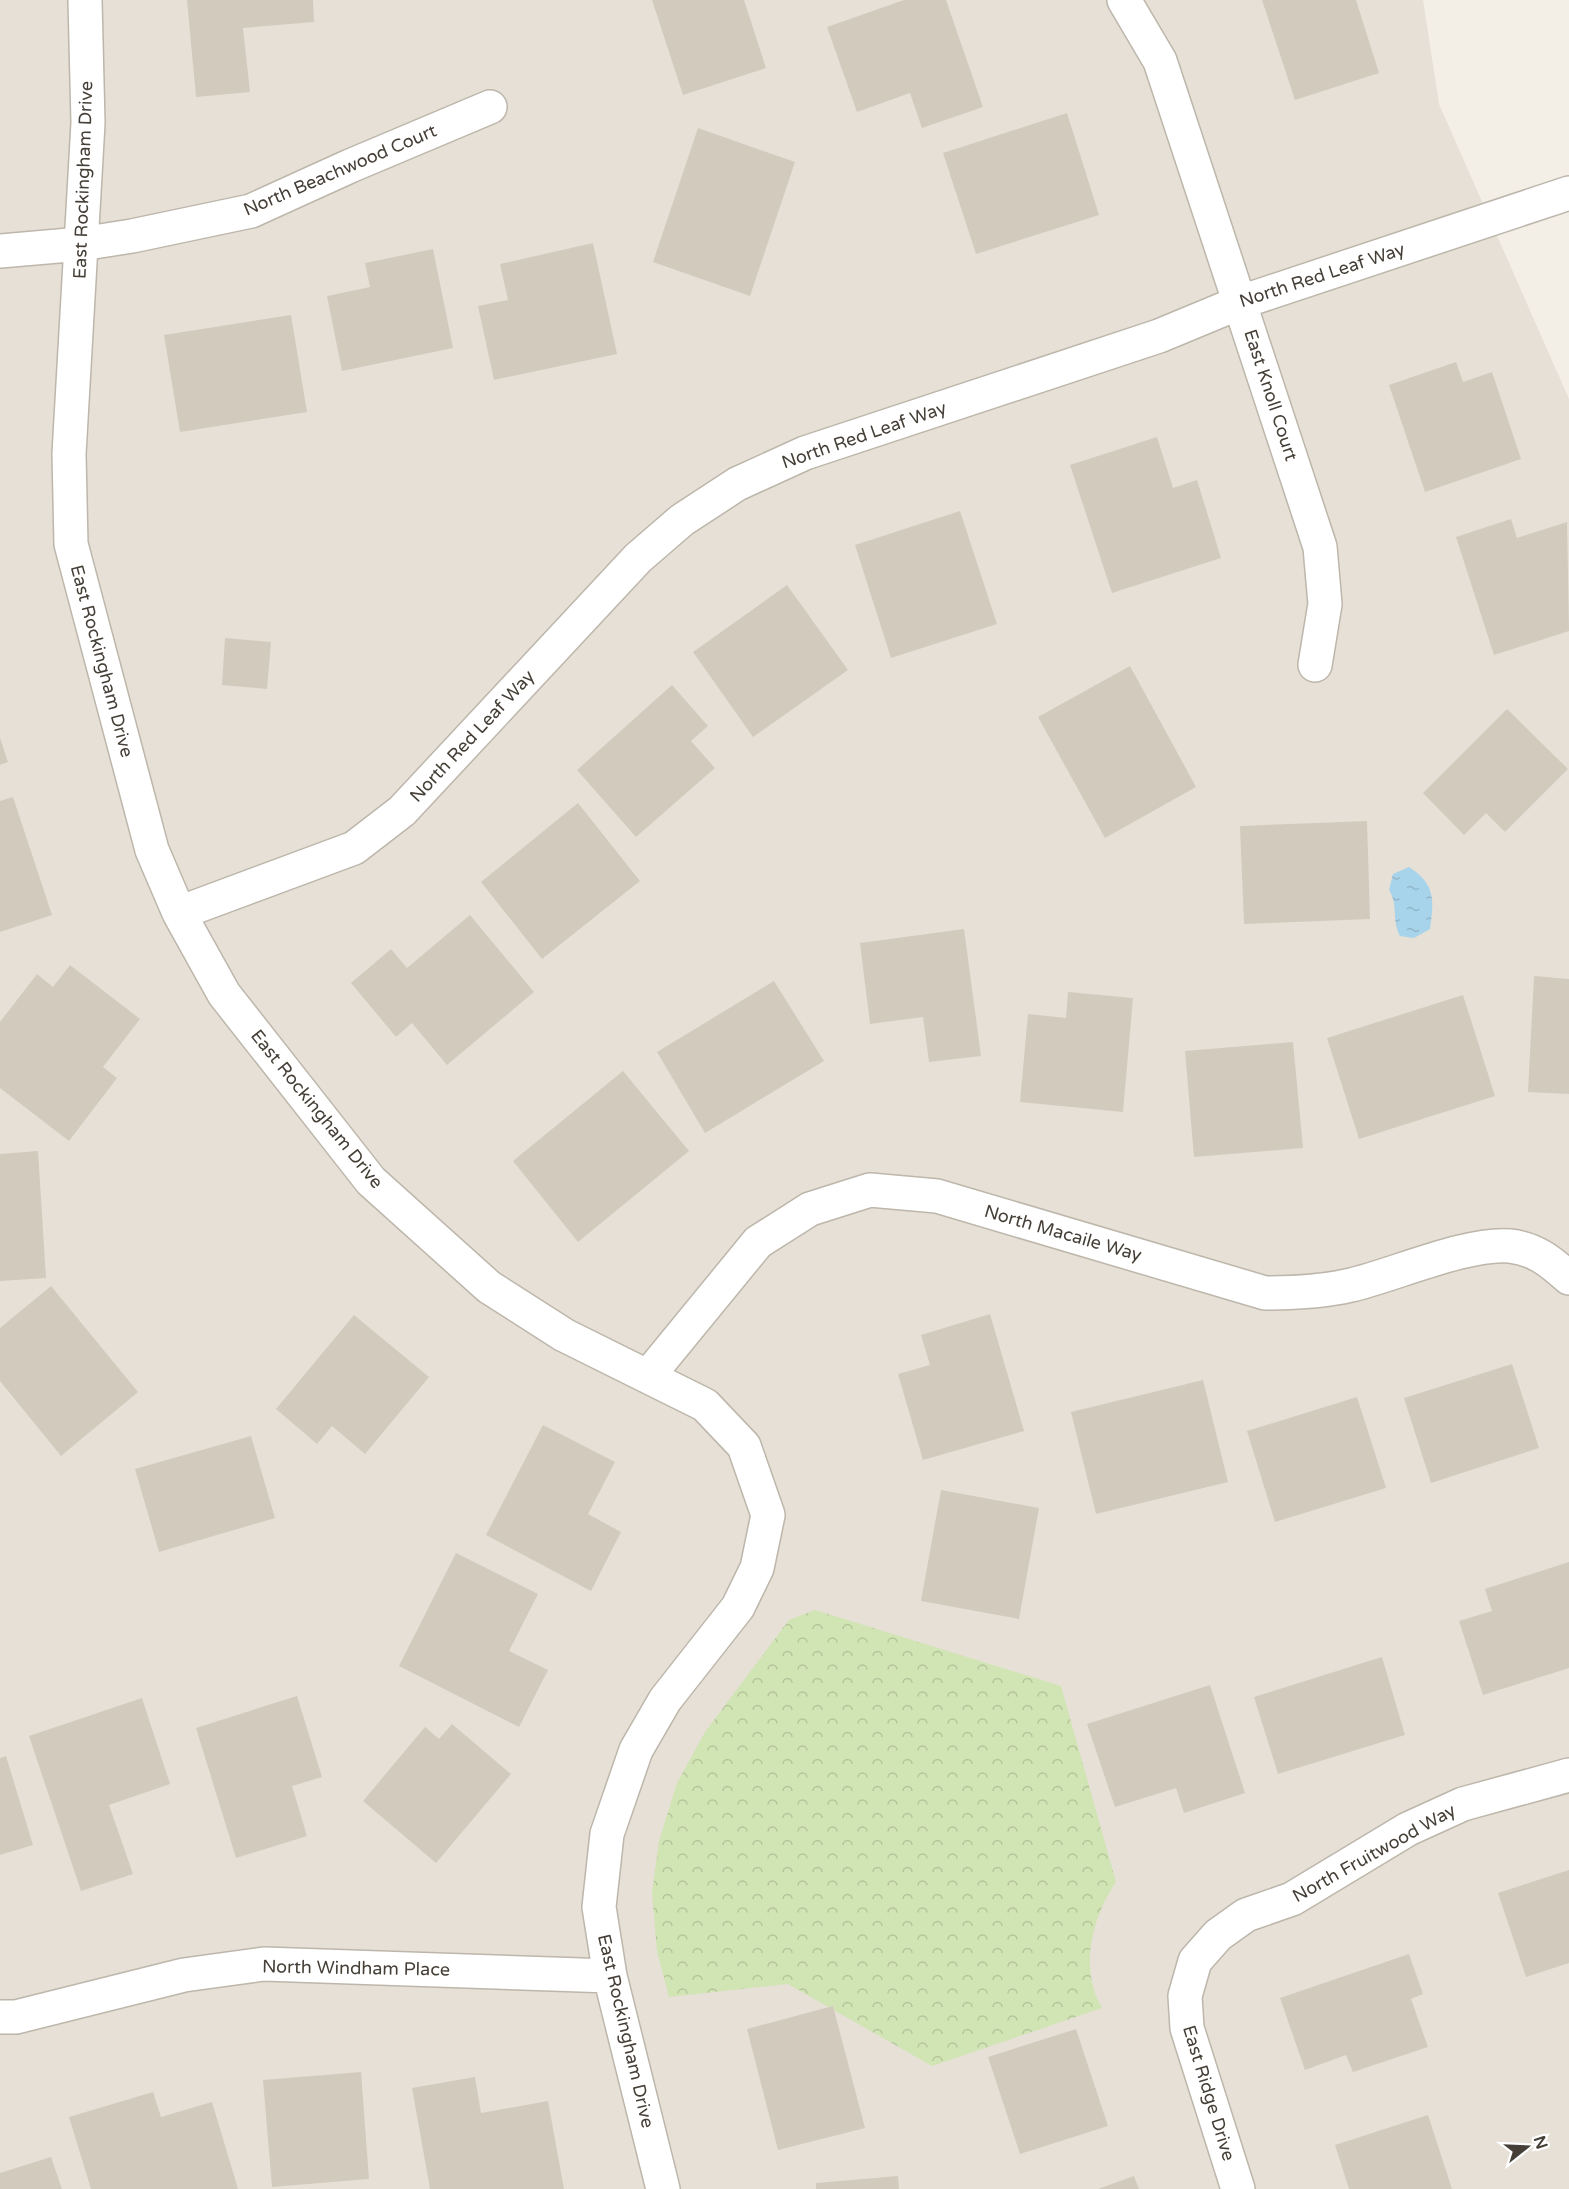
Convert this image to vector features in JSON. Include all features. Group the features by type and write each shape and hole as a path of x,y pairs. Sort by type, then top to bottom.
{"street":[{"name":"East Rockingham Drive","path":"86,0 88,123 69,454 71,544 152,850 178,913 224,994 371,1181 489,1287 564,1335 649,1375 705,1405 744,1446 768,1515 757,1568 738,1607 665,1700 636,1750 607,1834 599,1907 610,1976 663,2189"},
{"name":"East Knoll Court","path":"1124,0 1160,61 1320,547 1325,604 1316,665"},
{"name":"North Beachwood Court","path":"0,251 81,244 251,211 490,107"},
{"name":"North Red Leaf Way","path":"178,913 354,848 402,811 638,558 682,520 737,484 805,453 1159,336 1241,302 1569,193"},
{"name":"North Macaile Way","path":"649,1375 758,1242 810,1209 870,1190 937,1196 1265,1293 1307,1293 1351,1285 1478,1248 1510,1246 1543,1255 1569,1278"},
{"name":"North Fruitwood Way","path":"1195,1961 1218,1935 1246,1915 1292,1899 1408,1830 1463,1804 1569,1775"},
{"name":"East Ridge Drive","path":"1195,1961 1185,1996 1187,2028 1238,2189"},
{"name":"North Windham Place","path":"0,2017 16,2017 184,1975 264,1964 610,1976"}],"shaded area":[{"path":"0,0 1423,0 1439,104 1569,399 1569,2189 0,2189"}],"green space":[{"path":"815,1610 1061,1686 1116,1882 1100,1911 1091,1944 1091,1977 1102,2008 932,2066 788,1984 669,1997 657,1951 652,1893 659,1841 677,1783 705,1732 789,1620"}],"water":[{"path":"1409,867 1418,873 1429,887 1432,902 1430,929 1414,938 1400,936 1397,930 1394,902 1389,890 1393,874"}],"building":[{"path":"187,0 313,0 314,22 243,28 250,92 196,97"},
{"path":"652,0 744,0 766,68 683,95"},
{"path":"904,0 946,0 983,107 922,128 910,93 857,112 827,27"},
{"path":"1262,0 1356,0 1379,73 1295,100"},
{"path":"1067,113 1099,215 976,254 943,153"},
{"path":"698,128 795,162 750,296 653,262"},
{"path":"593,243 617,354 494,380 478,306 508,300 500,264"},
{"path":"433,249 453,348 342,371 327,296 370,287 365,263"},
{"path":"291,315 307,412 180,432 164,335"},
{"path":"1456,362 1463,382 1492,372 1521,459 1425,492 1389,385"},
{"path":"1157,437 1173,488 1197,480 1221,558 1112,593 1070,465"},
{"path":"960,511 997,624 891,658 855,545"},
{"path":"1511,519 1517,538 1567,522 1569,631 1494,655 1456,537"},
{"path":"787,585 848,670 753,737 693,652"},
{"path":"225,638 271,642 267,689 222,685"},
{"path":"1130,666 1196,787 1105,838 1038,717"},
{"path":"672,685 708,726 691,741 715,768 636,837 577,770"},
{"path":"1507,709 1568,769 1505,832 1486,813 1464,835 1423,793"},
{"path":"0,738 8,762 0,765"},
{"path":"13,797 52,915 0,932 0,801"},
{"path":"578,803 640,881 542,959 481,882"},
{"path":"1367,821 1370,919 1244,924 1240,826"},
{"path":"470,915 534,992 447,1065 412,1023 396,1037 351,983 391,949 407,968"},
{"path":"964,929 981,1056 929,1062 923,1017 870,1024 860,943"},
{"path":"70,965 140,1019 103,1067 117,1078 69,1141 0,1088 0,1022 37,974 53,987"},
{"path":"1534,976 1569,979 1569,1094 1528,1092"},
{"path":"774,981 824,1061 705,1133 657,1052"},
{"path":"1068,992 1133,998 1123,1112 1020,1102 1028,1014 1066,1018"},
{"path":"1463,995 1495,1096 1359,1139 1327,1038"},
{"path":"1293,1042 1303,1148 1194,1157 1185,1051"},
{"path":"623,1071 689,1151 578,1242 513,1161"},
{"path":"38,1151 46,1278 0,1281 0,1154"},
{"path":"51,1286 138,1392 61,1456 0,1381 0,1328"},
{"path":"990,1314 1024,1431 923,1460 898,1374 930,1365 921,1335"},
{"path":"354,1315 429,1377 365,1454 332,1426 317,1444 276,1409"},
{"path":"1512,1364 1539,1448 1431,1483 1404,1398"},
{"path":"1203,1380 1228,1482 1096,1514 1071,1412"},
{"path":"1357,1397 1386,1488 1275,1522 1247,1431"},
{"path":"543,1425 615,1462 588,1514 621,1532 591,1591 486,1535"},
{"path":"251,1436 275,1518 159,1552 135,1469"},
{"path":"941,1490 1039,1508 1019,1619 921,1601"},
{"path":"456,1553 538,1594 509,1651 548,1670 519,1727 399,1666"},
{"path":"1569,1562 1569,1668 1483,1695 1459,1621 1492,1611 1485,1589"},
{"path":"1382,1657 1405,1735 1278,1774 1254,1697"},
{"path":"1210,1685 1245,1793 1184,1813 1176,1788 1115,1807 1087,1724"},
{"path":"297,1696 322,1777 292,1786 307,1836 236,1858 196,1728"},
{"path":"142,1698 170,1784 109,1805 133,1874 81,1891 29,1736"},
{"path":"452,1724 511,1774 436,1863 363,1801 425,1727 439,1739"},
{"path":"6,1756 33,1845 0,1855 0,1758"},
{"path":"1569,1870 1569,1963 1526,1977 1498,1893"},
{"path":"1409,1954 1423,1994 1411,1999 1428,2047 1353,2072 1346,2055 1305,2070 1280,1998"},
{"path":"833,2006 865,2128 778,2150 747,2029"},
{"path":"1076,2029 1108,2126 1020,2154 988,2057"},
{"path":"361,2072 369,2179 272,2187 263,2080"},
{"path":"475,2077 481,2113 548,2101 564,2189 430,2189 412,2088"},
{"path":"153,2092 161,2117 212,2102 238,2189 91,2189 69,2117"},
{"path":"1428,2115 1452,2189 1349,2189 1335,2145"},
{"path":"51,2157 62,2189 0,2189 0,2173"},
{"path":"898,2176 899,2189 816,2189 816,2183"},
{"path":"1134,2176 1139,2189 1098,2189"}]}
